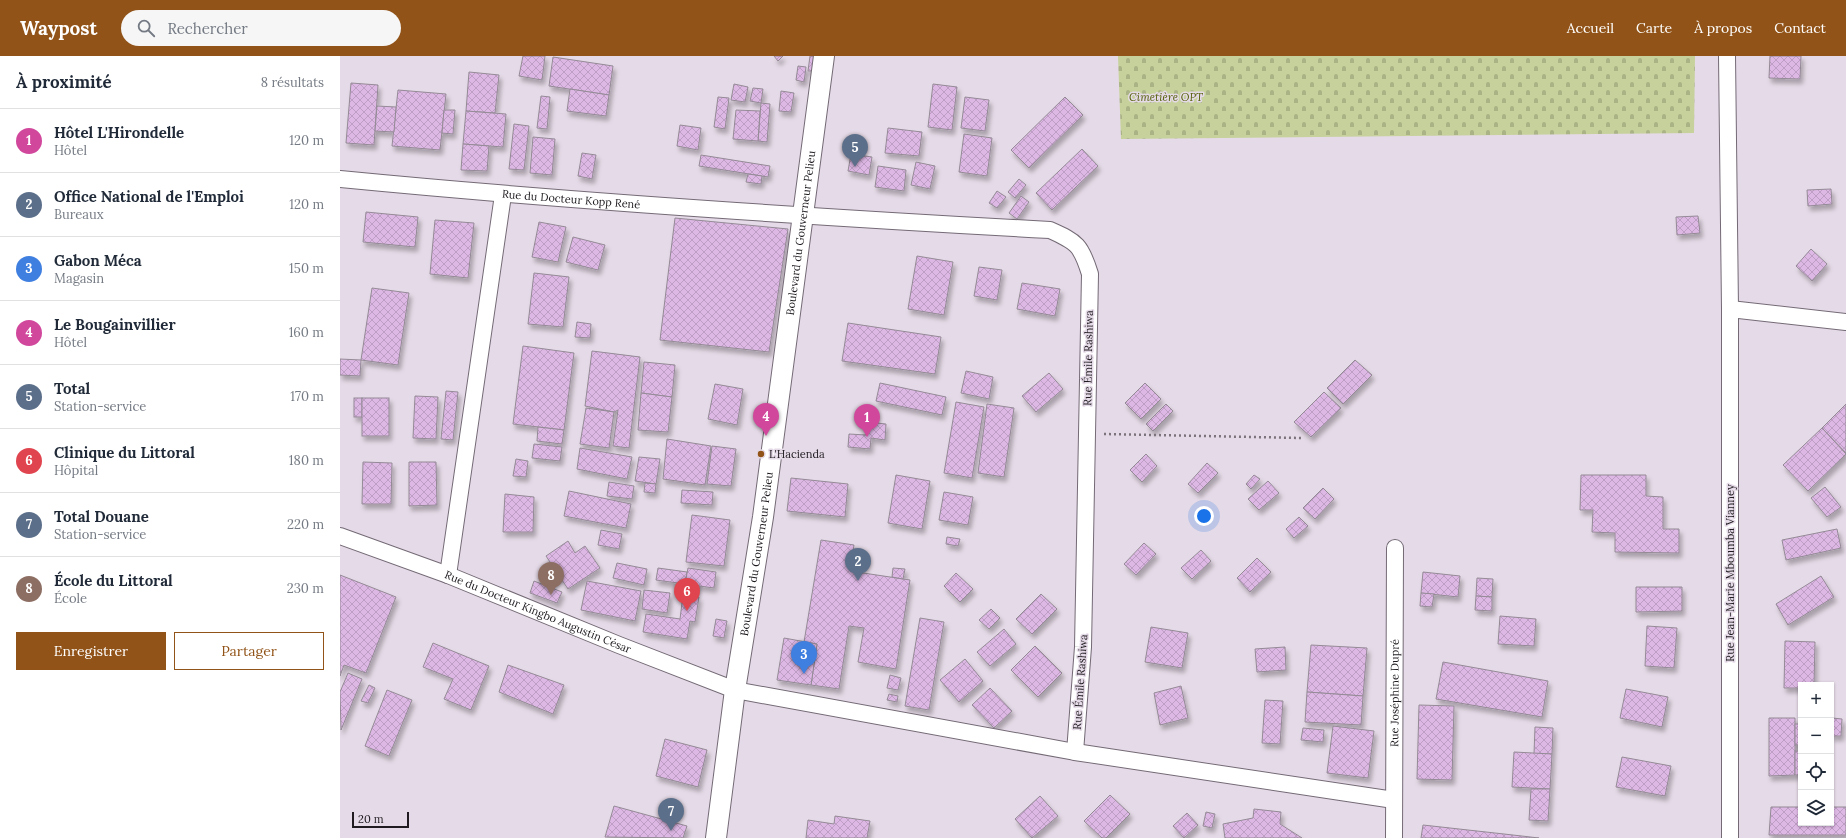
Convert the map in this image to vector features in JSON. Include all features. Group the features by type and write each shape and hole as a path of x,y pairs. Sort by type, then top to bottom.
{"street":[{"name":"Boulevard du Gouverneur Pelieu","path":"716,838 762,517 824,56"},
{"name":"Rue Jean-Marie Mboumba Vianney","path":"1727,56 1730,308 1730,838"},
{"name":"Rue du Docteur Kopp René","path":"340,179 503,195 803,217"},
{"path":"448,575 503,195"},
{"name":"Rue Émile Rashiwa","path":"803,217 1050,230 1069,238 1083,252 1090,274 1083,647 1075,752"},
{"path":"1730,308 1846,322"},
{"name":"Rue du Docteur Kingbo Augustin César","path":"340,536 448,575 619,646 736,690 1075,752 1394,800"},
{"name":"Rue Joséphine Dupré","path":"1394,838 1395,548"}],"path":[{"path":"1086,434 1302,438"}],"green space":[{"name":"Cimetière OPT","path":"1118,56 1695,56 1694,133 1121,139"}],"building":[{"path":"523,56 545,56 542,80 519,76"},
{"path":"774,56 783,56 778,61"},
{"path":"810,56 816,56 813,71 808,71"},
{"path":"1770,56 1801,56 1800,79 1769,78"},
{"path":"553,57 613,66 609,95 549,86"},
{"path":"798,66 806,67 804,82 796,80"},
{"path":"469,72 499,75 495,113 466,111"},
{"path":"351,83 378,85 374,145 346,143"},
{"path":"734,84 748,87 745,102 731,100"},
{"path":"933,84 957,87 952,130 928,127"},
{"path":"753,88 763,89 761,103 750,101"},
{"path":"570,89 609,95 606,116 567,111"},
{"path":"398,90 446,94 440,150 392,146"},
{"path":"781,91 794,93 791,112 779,111"},
{"path":"541,96 550,97 547,129 537,128"},
{"path":"718,97 729,98 725,129 714,127"},
{"path":"965,97 989,100 985,131 961,128"},
{"path":"1065,97 1083,115 1029,168 1011,150"},
{"path":"761,103 770,104 767,142 758,141"},
{"path":"377,106 396,107 394,132 375,131"},
{"path":"444,110 455,110 453,134 442,133"},
{"path":"736,110 760,111 758,141 733,139"},
{"path":"466,111 506,114 503,147 463,144"},
{"path":"514,124 529,126 524,170 509,169"},
{"path":"680,125 701,128 698,150 677,146"},
{"path":"888,128 922,132 919,156 885,153"},
{"path":"964,134 992,138 987,176 959,172"},
{"path":"533,137 555,139 552,175 530,173"},
{"path":"463,144 489,146 487,171 461,170"},
{"path":"1082,149 1098,166 1052,210 1036,193"},
{"path":"582,153 596,155 592,179 578,176"},
{"path":"851,154 872,157 869,175 848,171"},
{"path":"701,155 770,166 768,177 699,166"},
{"path":"916,162 935,166 930,189 911,185"},
{"path":"878,166 906,170 904,191 875,187"},
{"path":"748,174 762,176 761,184 746,182"},
{"path":"1019,179 1026,185 1015,198 1008,192"},
{"path":"1831,189 1832,204 1808,206 1807,190"},
{"path":"997,191 1006,197 997,208 989,203"},
{"path":"1021,196 1029,202 1017,219 1009,213"},
{"path":"366,212 418,217 415,247 363,242"},
{"path":"1698,216 1700,233 1677,235 1676,217"},
{"path":"675,218 788,229 769,352 660,340"},
{"path":"435,220 474,223 468,278 430,274"},
{"path":"539,222 566,227 558,262 532,257"},
{"path":"573,237 605,245 598,270 566,262"},
{"path":"1811,249 1827,264 1812,281 1796,266"},
{"path":"917,256 953,262 944,315 908,309"},
{"path":"979,267 1002,270 997,300 974,296"},
{"path":"534,273 569,277 563,327 528,324"},
{"path":"1022,283 1060,289 1055,316 1017,309"},
{"path":"372,288 409,293 398,365 361,360"},
{"path":"577,322 591,324 590,338 575,337"},
{"path":"848,323 941,337 935,374 842,361"},
{"path":"523,346 574,353 564,430 513,424"},
{"path":"592,351 640,357 629,448 613,446 618,410 614,412 585,406"},
{"path":"340,359 361,360 360,376 340,375"},
{"path":"1355,360 1372,375 1343,404 1327,388"},
{"path":"644,362 675,365 672,397 641,393"},
{"path":"966,371 993,377 989,399 961,393"},
{"path":"1049,373 1063,389 1036,412 1022,396"},
{"path":"880,383 946,397 942,415 876,401"},
{"path":"1145,383 1161,399 1141,419 1125,403"},
{"path":"715,384 743,389 737,425 708,419"},
{"path":"446,391 458,392 453,440 441,439"},
{"path":"1324,392 1341,408 1311,437 1294,422"},
{"path":"641,393 672,397 668,432 638,430"},
{"path":"415,396 438,397 436,439 413,438"},
{"path":"354,398 362,398 362,417 354,417"},
{"path":"362,398 389,398 389,436 362,436"},
{"path":"956,402 984,407 972,478 944,473"},
{"path":"987,404 1014,408 1004,477 978,473"},
{"path":"1166,404 1173,411 1153,431 1146,424"},
{"path":"1846,404 1846,453 1822,428"},
{"path":"586,408 614,412 609,448 580,444"},
{"path":"867,422 886,424 885,440 871,438 870,449 848,447 849,434 866,435"},
{"path":"538,427 564,430 562,444 537,441"},
{"path":"1822,428 1846,454 1808,491 1783,465"},
{"path":"667,439 711,446 705,485 663,479"},
{"path":"534,444 562,447 560,461 532,458"},
{"path":"712,446 736,449 731,486 707,484"},
{"path":"580,448 632,457 627,479 577,469"},
{"path":"1146,454 1157,466 1142,482 1130,470"},
{"path":"639,457 660,459 656,484 635,481"},
{"path":"516,459 528,461 526,477 513,476"},
{"path":"363,462 392,463 391,504 362,504"},
{"path":"409,462 436,462 437,505 409,506"},
{"path":"1207,463 1218,473 1198,493 1188,484"},
{"path":"896,475 930,481 922,529 888,523"},
{"path":"1254,475 1260,479 1251,489 1246,484"},
{"path":"1581,475 1646,475 1646,496 1663,497 1663,529 1679,529 1679,553 1615,552 1615,533 1592,532 1593,510 1580,510"},
{"path":"791,478 848,484 845,517 787,511"},
{"path":"1268,481 1279,493 1259,510 1248,499"},
{"path":"609,482 634,486 632,499 607,496"},
{"path":"645,483 656,484 655,493 644,492"},
{"path":"1825,487 1841,507 1827,517 1811,498"},
{"path":"1323,488 1334,499 1315,519 1303,508"},
{"path":"682,490 713,492 712,505 681,503"},
{"path":"569,491 631,504 626,528 564,516"},
{"path":"944,492 973,497 968,525 939,520"},
{"path":"505,494 534,497 533,532 503,532"},
{"path":"692,515 730,520 724,566 686,562"},
{"path":"1299,517 1308,526 1294,538 1286,529"},
{"path":"1837,529 1841,548 1786,560 1782,540"},
{"path":"601,530 622,534 619,549 598,545"},
{"path":"947,537 960,539 958,546 946,544"},
{"path":"821,540 854,545 850,571 910,580 896,669 858,662 864,628 849,626 839,689 811,685 817,644 804,642"},
{"path":"568,541 575,553 585,546 600,568 568,589 546,556"},
{"path":"1144,543 1156,554 1136,575 1124,564"},
{"path":"1201,550 1211,561 1192,579 1181,568"},
{"path":"1257,558 1271,572 1250,592 1237,578"},
{"path":"617,563 647,569 644,585 613,578"},
{"path":"658,568 687,572 685,584 656,580"},
{"path":"688,568 716,572 714,588 685,584"},
{"path":"893,568 905,569 903,579 892,577"},
{"path":"1423,572 1460,576 1458,597 1421,593"},
{"path":"956,573 973,589 960,602 944,586"},
{"path":"340,575 396,597 366,673 344,665 340,676"},
{"path":"1821,576 1834,597 1788,625 1776,604"},
{"path":"1477,578 1493,579 1492,597 1476,596"},
{"path":"534,581 562,592 557,603 530,593"},
{"path":"587,581 641,591 635,621 581,610"},
{"path":"1636,587 1682,587 1682,611 1636,612"},
{"path":"644,590 670,593 667,613 642,609"},
{"path":"1421,593 1434,594 1432,607 1420,606"},
{"path":"1041,594 1057,609 1032,634 1016,619"},
{"path":"683,595 699,597 695,622 690,621 687,639 643,632 646,614 680,619"},
{"path":"1476,596 1492,597 1492,611 1475,610"},
{"path":"991,609 1000,618 989,629 979,620"},
{"path":"1500,616 1536,619 1534,646 1498,644"},
{"path":"920,618 944,622 929,710 905,706"},
{"path":"716,619 727,621 724,638 713,636"},
{"path":"1647,626 1677,628 1674,668 1645,666"},
{"path":"1151,627 1188,633 1182,668 1145,662"},
{"path":"1004,629 1016,644 990,666 977,652"},
{"path":"784,638 817,644 811,685 777,680"},
{"path":"1785,641 1815,642 1814,682 1798,682 1798,688 1784,688"},
{"path":"433,643 489,666 471,710 444,699 453,679 423,667"},
{"path":"1311,645 1367,648 1363,696 1307,692"},
{"path":"1035,646 1062,673 1038,697 1011,670"},
{"path":"1285,647 1286,670 1257,672 1255,649"},
{"path":"965,659 983,681 959,702 940,680"},
{"path":"1443,662 1548,681 1542,717 1436,699"},
{"path":"508,665 564,685 553,714 499,692"},
{"path":"348,673 362,679 341,730 340,692"},
{"path":"890,675 901,678 898,690 887,688"},
{"path":"369,685 375,688 368,703 361,701"},
{"path":"1181,686 1188,718 1160,725 1154,693"},
{"path":"990,688 1012,711 994,728 972,705"},
{"path":"1626,689 1668,697 1662,727 1620,718"},
{"path":"387,690 412,700 389,756 365,746"},
{"path":"1307,692 1363,696 1361,725 1305,722"},
{"path":"889,694 898,696 897,702 887,700"},
{"path":"1265,700 1283,701 1280,744 1262,743"},
{"path":"1419,705 1454,706 1452,780 1417,779"},
{"path":"1769,718 1795,718 1795,775 1769,776"},
{"path":"1834,718 1842,719 1841,736 1834,736"},
{"path":"1795,724 1798,724 1798,745 1795,745"},
{"path":"1333,726 1374,731 1368,778 1327,773"},
{"path":"1535,727 1553,728 1552,754 1534,754"},
{"path":"1303,728 1324,730 1323,742 1301,740"},
{"path":"665,739 707,750 698,787 656,776"},
{"path":"1795,751 1798,751 1798,775 1795,775"},
{"path":"1514,752 1552,754 1550,789 1512,787"},
{"path":"1622,757 1671,766 1665,796 1616,787"},
{"path":"1531,789 1550,789 1548,821 1529,820"},
{"path":"1110,795 1130,814 1106,838 1102,838 1084,821"},
{"path":"1040,796 1058,816 1032,838 1015,819"},
{"path":"614,806 687,826 683,838 605,837"},
{"path":"1771,807 1798,807 1798,826 1834,826 1834,807 1846,807 1846,835 1769,835"},
{"path":"1254,809 1281,812 1280,824 1302,838 1225,838 1223,824 1253,818"},
{"path":"1206,812 1215,814 1212,828 1203,826"},
{"path":"1187,813 1198,825 1184,838 1173,826"},
{"path":"835,816 870,821 867,838 806,838 808,820 834,824"},
{"path":"1423,825 1504,834 1539,838 1421,838"}],"place":[{"name":"Total","path":"855,167"},
{"name":"Le Bougainvillier","path":"766,436"},
{"name":"Hôtel L'Hirondelle","path":"867,437"},
{"name":"L'Hacienda","path":"761,454"},
{"name":"Office National de l'Emploi","path":"858,581"},
{"name":"École du Littoral","path":"551,595"},
{"name":"Clinique du Littoral","path":"687,611"},
{"name":"Gabon Méca","path":"804,674"},
{"name":"Total Douane","path":"671,831"}]}
